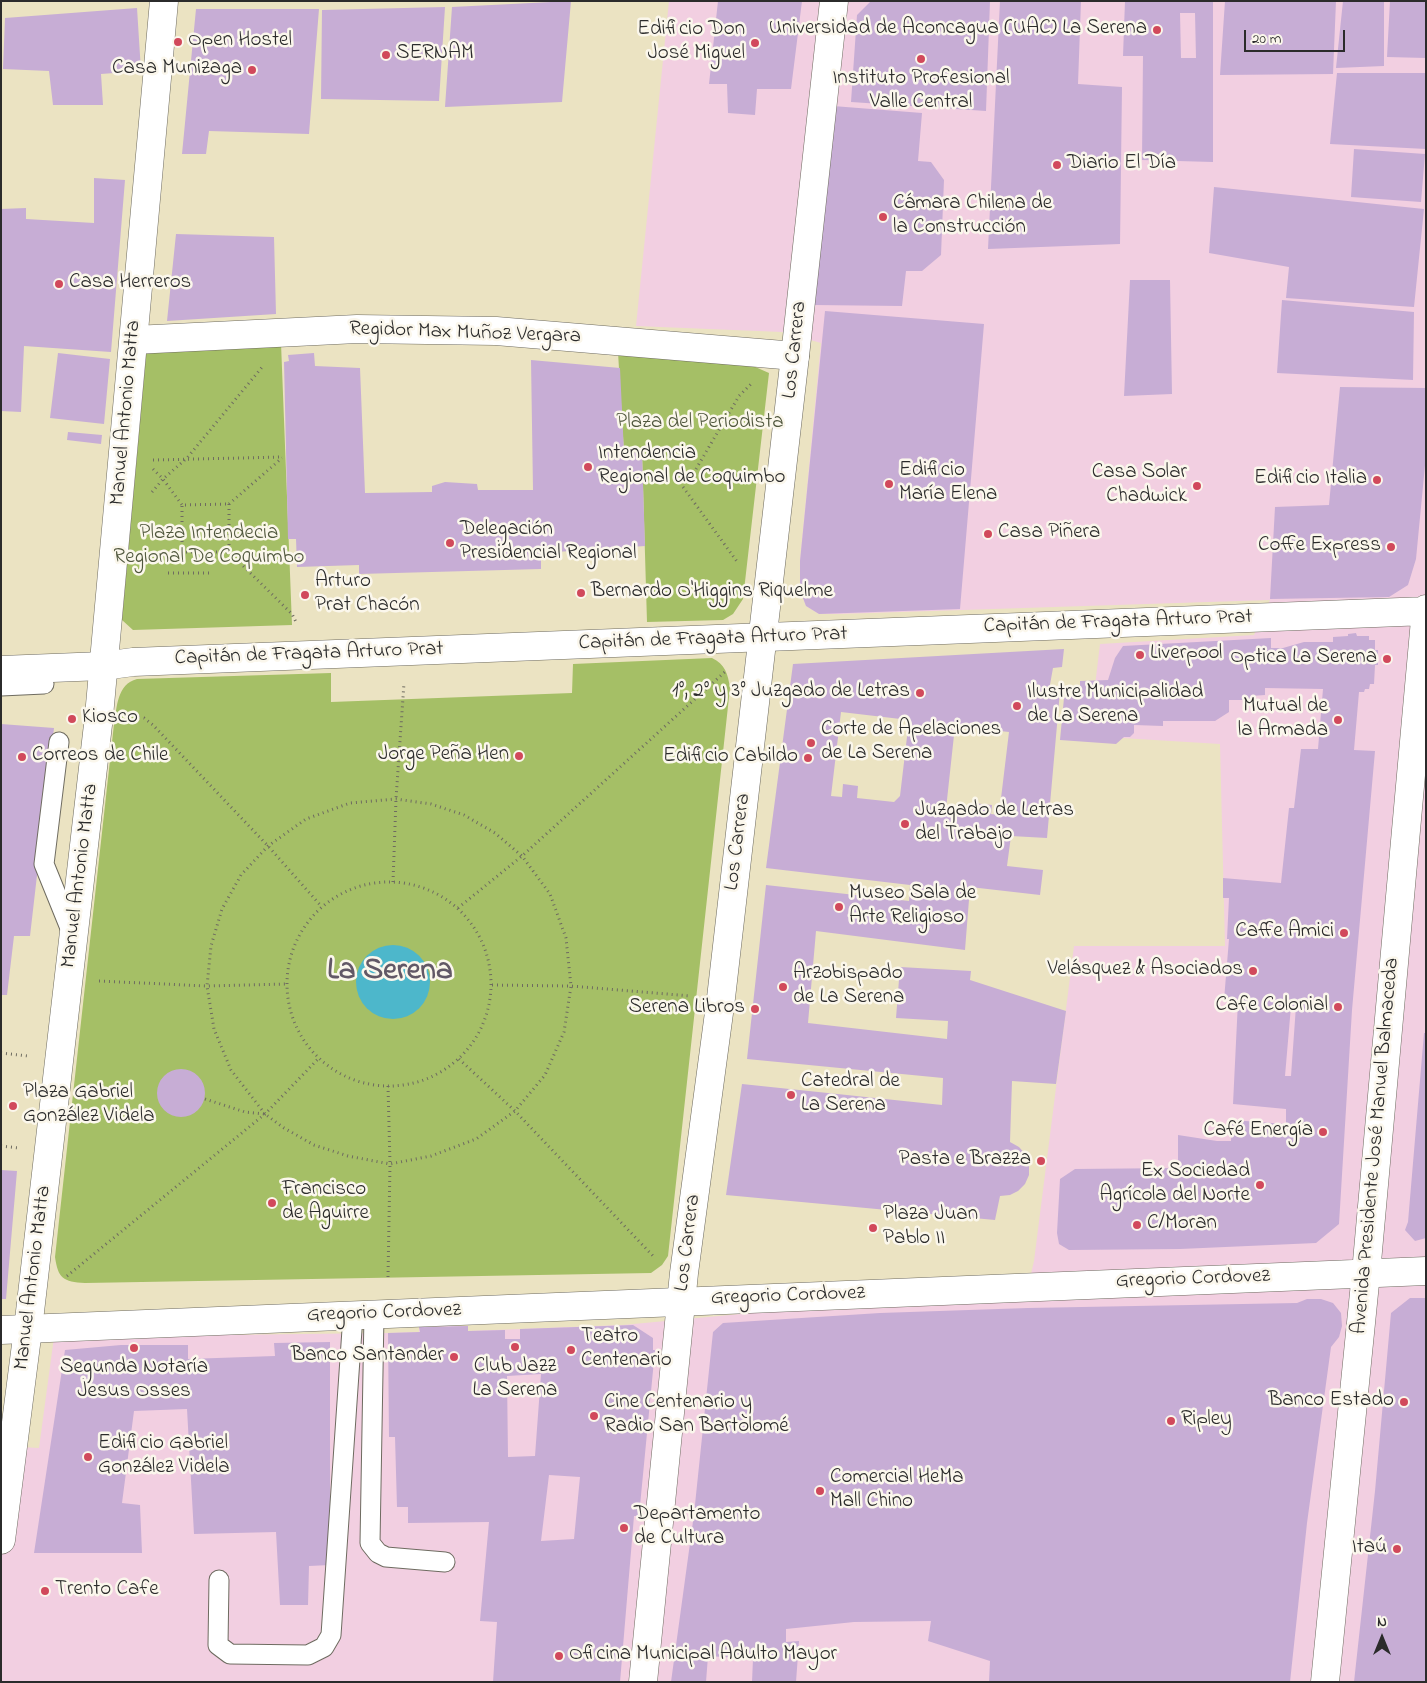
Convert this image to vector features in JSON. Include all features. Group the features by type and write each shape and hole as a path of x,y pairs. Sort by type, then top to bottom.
{"street":[{"name":"Manuel Antonio Matta","path":"1,1540 74,939 103,666 133,464 134,340 164,1"},
{"name":"Los Carrera","path":"643,1682 684,1273 721,998 834,1"},
{"name":"Regidor Max Muñoz Vergara","path":"134,340 357,329 496,331 795,356"},
{"name":"Capitán de Fragata Arturo Prat","path":"1,670 103,666 133,662 1426,610"},
{"name":"Avenida Presidente José Manuel Balmaceda","path":"1325,1682 1366,1273 1426,610"},
{"name":"Gregorio Cordovez","path":"1,1330 1426,1271"}],"lane":[{"path":"1,686 44,684"},
{"path":"59,742 44,864 74,939"},
{"path":"363,1315 370,1543 378,1553 386,1557 445,1562"},
{"path":"219,1580 218,1645 230,1654 308,1655 324,1647 330,1635 363,1315"}],"path":[{"path":"696,469 739,396 765,372 766,354"},
{"path":"151,493 163,479 187,458 265,364"},
{"path":"133,464 187,458 283,457 229,504 182,505"},
{"path":"133,464 163,479 182,505 182,552 229,552 292,614 314,655"},
{"path":"683,487 740,565"},
{"path":"229,504 229,552"},
{"path":"168,573 212,573"},
{"path":"458,908 522,856 763,638"},
{"path":"392,882 407,652"},
{"path":"99,716 130,715 144,718 268,846 322,907"},
{"path":"396,799 431,804 464,816 495,833 522,856 550,894 566,938 571,986 564,1032 545,1075 515,1111 476,1139 431,1156 390,1164 348,1156 314,1145 284,1128 265,1114 231,1070 214,1029 207,986 211,946 222,909 241,875 268,846 306,819 350,803 396,799"},
{"path":"392,882 416,886 438,895 458,908 475,929 487,954 492,984 489,1009 477,1037 459,1059 438,1074 414,1084 388,1086 362,1083 339,1074 318,1059 300,1036 289,1008 287,984 292,951 304,927 322,907 343,893 367,884 392,882"},
{"path":"69,980 207,986 287,984"},
{"path":"492,984 571,986 721,998"},
{"path":"63,1278 265,1114 318,1059"},
{"path":"459,1059 515,1111 662,1265 684,1273"},
{"path":"388,1086 390,1164 388,1277"},
{"path":"205,1099 245,1112 265,1114"}],"shaded area":[{"path":"669,1 1426,1 1426,1682 1,1682 1,1446 39,1448 54,1337 388,1333 419,1332 419,1327 468,1326 468,1331 623,1325 1028,1287 1034,1261 1074,946 1225,946 1220,744 1089,736 1100,644 1254,635 1270,600 839,614 819,614 806,606 800,590 800,561 821,343 782,332 636,326"}],"green space":[{"name":"Plaza Intendecia Regional De Coquimbo","path":"281,343 292,625 133,630 122,620 147,345"},
{"name":"Plaza del Periodista","path":"618,352 753,366 769,373 743,599 733,614 723,620 647,622 642,452 624,453"},
{"path":"712,658 720,663 725,670 730,688 668,1256 662,1265 651,1273 85,1283 63,1278 58,1270 55,1257 114,724 119,697 125,686 137,679 331,673 331,702 572,693 573,664"}],"water":[{"path":"393,945 414,951 424,961 430,982 424,1003 414,1013 393,1019 372,1013 362,1003 356,982 362,961 372,951"}],"building":[{"path":"571,1 562,102 445,107 452,7"},
{"name":"Edificio Don José Miguel","path":"718,1 802,1 791,89 757,89 755,115 728,113 727,84 709,84"},
{"name":"Instituto Profesional Valle Central","path":"871,1 990,1 986,111 851,102 857,15"},
{"name":"Diario El Día","path":"1000,1 1081,1 1078,84 1122,87 1120,244 988,249"},
{"path":"1125,1 1213,1 1213,162 1142,160 1143,56 1123,56","holes":["1180,13 1195,13 1196,58 1181,58"]},
{"path":"1225,1 1336,1 1333,74 1220,75"},
{"path":"1343,1 1384,1 1384,66 1336,68"},
{"path":"1390,1 1426,1 1426,58 1387,57"},
{"path":"445,7 439,101 321,99 322,10"},
{"path":"137,8 141,71 101,74 103,105 53,105 49,71 3,69 5,18"},
{"name":"Casa Munizaga","path":"196,9 319,9 309,134 209,131 206,154 182,154"},
{"path":"1337,73 1426,73 1426,149 1330,144"},
{"name":"Cámara Chilena de la Construcción","path":"833,106 922,113 918,161 931,162 944,180 941,255 922,271 906,271 902,306 814,305"},
{"path":"1354,149 1425,154 1421,202 1351,197"},
{"name":"Casa Herreros","path":"94,178 125,180 111,352 24,346 21,412 1,411 1,209 26,208 26,219 94,223"},
{"path":"1214,187 1424,209 1414,307 1286,298 1289,267 1209,253"},
{"path":"176,234 274,237 276,314 167,321"},
{"path":"1130,280 1170,280 1172,394 1124,396"},
{"path":"1282,300 1414,312 1413,380 1277,373"},
{"name":"Edificio María Elena","path":"825,311 984,324 960,609 819,614 806,606 800,590 800,561"},
{"path":"58,353 110,359 104,424 50,418"},
{"name":"Intendencia Regional de Coquimbo","path":"314,353 315,366 360,368 365,493 432,492 432,486 445,482 477,484 478,490 533,490 531,360 620,368 624,453 642,452 645,546 541,553 541,569 359,574 359,565 297,567 296,539 288,539 284,362 289,361 288,355"},
{"name":"Edificio Italia","path":"1340,387 1426,388 1426,455 1416,559 1408,585 1389,597 1270,599 1275,507 1329,505"},
{"path":"68,432 102,435 101,444 67,440"},
{"path":"1356,633 1357,636 1369,636 1369,640 1375,640 1375,650 1378,650 1378,665 1375,665 1374,684 1370,684 1369,689 1365,689 1364,692 1359,692 1354,750 1375,751 1352,1010 1339,1224 1316,1243 1180,1249 1069,1250 1059,1244 1057,1233 1060,1179 1075,1169 1178,1168 1178,1135 1217,1141 1231,1141 1232,1120 1286,1124 1286,1109 1233,1104 1238,1001 1224,1000 1229,939 1227,939 1229,898 1223,898 1223,878 1281,883 1289,808 1294,808 1301,749 1318,749 1323,689 1265,688 1265,695 1251,696 1251,700 1229,700 1229,712 1215,721 1163,721 1163,726 1134,725 1134,733 1130,737 1124,737 1116,744 1060,740 1064,698 1080,690 1080,681 1108,680 1115,658 1123,646 1271,638 1271,648 1283,648 1304,642 1333,642 1333,637 1348,636 1348,634","holes":["1291,1006 1296,1006 1291,1076 1285,1076"]},
{"path":"1064,649 1062,667 1053,668 1049,690 1060,691 1047,838 1011,836 1007,866 1043,870 1040,895 970,887 965,950 816,931 808,1023 947,1039 948,1021 896,1018 900,967 971,971 970,980 1066,1011 1056,1084 1012,1081 1010,1142 1019,1147 1026,1155 1029,1175 1025,1184 1018,1191 1010,1195 1000,1196 995,1220 726,1195 742,1084 942,1105 943,1078 747,1059 766,885 909,901 910,885 766,868 793,664","holes":["841,712 909,720 900,796 894,802 857,798 858,786 843,784 842,797 831,796","955,726 1009,732 999,815 991,814 992,805 973,803 972,812 946,809"]},
{"path":"1,724 54,728 30,936 14,936 7,995 1,995"},
{"path":"1424,1033 1426,1033 1426,1238 1415,1241 1405,1230 1408,1222"},
{"path":"181,1069 190,1071 198,1076 203,1084 205,1093 203,1102 198,1110 190,1115 181,1117 172,1115 164,1110 159,1102 157,1093 159,1084 164,1076 172,1071"},
{"path":"1,1170 17,1171 6,1299 1,1299"},
{"path":"1410,1298 1426,1298 1426,1682 1354,1682 1375,1491 1391,1313"},
{"path":"1307,1299 1321,1299 1333,1303 1341,1313 1342,1326 1339,1337 1331,1347 1307,1523 1290,1682 989,1682 990,1661 928,1641 931,1621 854,1622 786,1629 786,1642 799,1641 796,1682 752,1682 753,1659 708,1656 706,1682 671,1682 694,1514 713,1332 723,1323 880,1313 1297,1303"},
{"path":"633,1325 653,1338 653,1350 655,1350 639,1516 634,1516 620,1682 493,1682 497,1622 480,1621 489,1522 408,1523 408,1507 397,1507 395,1437 389,1437 388,1333 420,1332 419,1327 468,1326 468,1331 505,1330 505,1339 520,1339 520,1329","holes":["541,1374 535,1456 508,1457 507,1376","549,1475 580,1477 574,1539 541,1541"]},
{"path":"330,1342 330,1565 309,1566 308,1605 280,1605 276,1532 194,1534 187,1409 134,1411 122,1503 140,1505 142,1553 34,1553 65,1350 121,1345 188,1345 188,1359 275,1356 274,1343"}],"place":[{"name":"Universidad de Aconcagua (UAC) La Serena","path":"1157,30"},
{"name":"Open Hostel","path":"178,42"},
{"name":"Edificio Don José Miguel","path":"755,43"},
{"name":"SERNAM","path":"386,55"},
{"name":"Instituto Profesional Valle Central","path":"921,59"},
{"name":"Casa Munizaga","path":"252,70"},
{"name":"Diario El Día","path":"1057,165"},
{"name":"Cámara Chilena de la Construcción","path":"883,217"},
{"name":"Casa Herreros","path":"59,284"},
{"name":"Intendencia Regional de Coquimbo","path":"588,467"},
{"name":"Edificio Italia","path":"1377,480"},
{"name":"Edificio María Elena","path":"889,484"},
{"name":"Casa Solar Chadwick","path":"1197,486"},
{"name":"Casa Piñera","path":"988,534"},
{"name":"Delegación Presidencial Regional","path":"450,543"},
{"name":"Coffe Express","path":"1391,547"},
{"name":"Bernardo O'Higgins Riquelme","path":"581,593"},
{"name":"Arturo Prat Chacón","path":"305,595"},
{"name":"Liverpool","path":"1140,655"},
{"name":"Optica La Serena","path":"1387,659"},
{"name":"1°, 2° y 3° Juzgado de Letras","path":"920,693"},
{"name":"Ilustre Municipalidad de La Serena","path":"1017,706"},
{"name":"Kiosco","path":"72,719"},
{"name":"Mutual de la Armada","path":"1338,720"},
{"name":"Corte de Apelaciones de La Serena","path":"811,743"},
{"name":"Jorge Peña Hen","path":"519,756"},
{"name":"Correos de Chile","path":"22,757"},
{"name":"Edificio Cabildo","path":"808,758"},
{"name":"Juzgado de Letras del Trabajo","path":"905,824"},
{"name":"Museo Sala de Arte Religioso","path":"839,907"},
{"name":"Caffe Amici","path":"1344,933"},
{"name":"Velásquez & Asociados","path":"1253,971"},
{"name":"Arzobispado de La Serena","path":"783,987"},
{"name":"Cafe Colonial","path":"1338,1007"},
{"name":"Serena Libros","path":"755,1009"},
{"name":"Catedral de La Serena","path":"791,1095"},
{"name":"Plaza Gabriel González Videla","path":"13,1106"},
{"name":"Café Energía","path":"1323,1132"},
{"name":"Pasta e Brazza","path":"1041,1161"},
{"name":"Ex Sociedad Agrícola del Norte","path":"1260,1185"},
{"name":"Francisco de Aguirre","path":"272,1203"},
{"name":"C/Moran","path":"1137,1225"},
{"name":"Plaza Juan Pablo II","path":"873,1228"},
{"name":"Club Jazz La Serena","path":"515,1347"},
{"name":"Segunda Notaría Jesus Osses","path":"134,1348"},
{"name":"Teatro Centenario","path":"571,1350"},
{"name":"Banco Santander","path":"454,1357"},
{"name":"Banco Estado","path":"1404,1402"},
{"name":"Cine Centenario y Radio San Bartolomé","path":"594,1416"},
{"name":"Ripley","path":"1171,1421"},
{"name":"Edificio Gabriel González Videla","path":"88,1457"},
{"name":"Comercial HeMa Mall Chino","path":"820,1491"},
{"name":"Departamento de Cultura","path":"624,1528"},
{"name":"Itaú","path":"1397,1549"},
{"name":"Trento Cafe","path":"45,1591"},
{"name":"Oficina Municipal Adulto Mayor","path":"559,1656"}],"district":[{"name":"La Serena","path":"390,973"}]}
